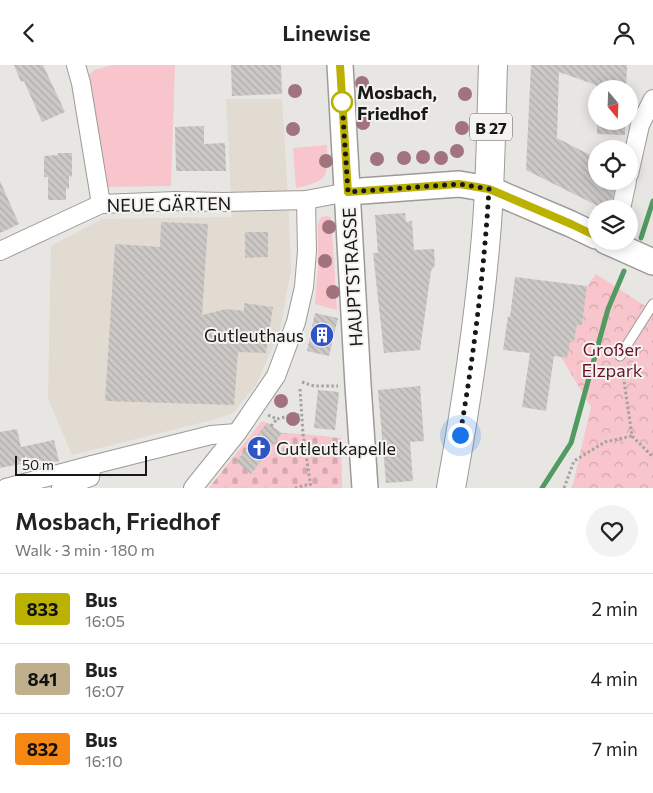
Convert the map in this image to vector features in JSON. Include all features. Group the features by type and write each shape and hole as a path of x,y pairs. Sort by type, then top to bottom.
{"main road":[{"name":"B 27","path":"451,488 472,367 486,236 493,65"}],"street":[{"path":"76,65 81,83 101,204"},
{"name":"HAUPTSTRASSE","path":"340,65 365,488"},
{"path":"637,140 640,125 653,99"},
{"path":"348,192 459,184 489,189 588,232"},
{"name":"NEUE GÄRTEN","path":"0,251 101,204 176,201 223,203 306,200 348,192"},
{"path":"193,488 237,433 276,376 296,322 304,287 307,251 306,200"},
{"path":"627,250 653,262"},
{"path":"6,488 211,435 237,433"},
{"path":"61,488 90,477 92,465"}],"lane":[{"path":"620,356 653,304"}],"path":[{"path":"620,356 632,436 653,457"},
{"path":"302,382 314,386 337,386"},
{"path":"295,488 310,486 305,454 300,389"},
{"path":"271,426 275,418 301,415"},
{"path":"564,488 574,461 605,442 632,436"}],"shaded area":[{"path":"226,99 282,99 291,271 280,330 256,385 233,413 216,419 72,455 48,399 51,246 102,219 232,217"}],"green space":[{"path":"113,65 175,65 171,186 98,187 81,83 94,70"},
{"path":"327,145 327,164 324,176 315,183 296,188 293,148"},
{"path":"327,216 331,218 337,310 315,304 318,268 318,223 321,217"},
{"name":"Großer Elzpark","path":"596,274 653,311 653,488 572,488 591,407 561,357 567,358 569,342 574,342 577,325 582,325 587,286"},
{"path":"262,421 282,433 341,438 342,488 209,488"}],"building":[{"path":"14,65 43,65 65,112 42,122 24,81 21,82"},
{"path":"231,65 281,65 282,94 232,96"},
{"path":"531,65 627,65 626,80 588,80 588,82 559,72 557,138 588,154 588,190 613,190 612,200 588,201 526,170"},
{"path":"204,126 204,144 225,143 226,171 176,171 175,127"},
{"path":"597,130 625,130 625,135 597,134"},
{"path":"58,153 72,153 72,177 69,176 69,189 66,188 66,200 48,200 48,177 44,177 44,156 58,155"},
{"path":"0,181 19,224 0,233"},
{"path":"405,213 406,222 412,221 414,250 434,249 435,265 431,271 420,350 384,353 373,253 378,253 375,215"},
{"path":"161,222 208,224 202,315 226,309 244,311 244,303 273,307 266,353 238,352 234,405 105,401 115,244 160,247"},
{"path":"245,232 268,232 268,257 245,258"},
{"path":"515,277 587,286 582,325 577,325 574,342 570,342 567,358 554,356 546,411 522,407 530,353 503,350 508,316 510,317"},
{"name":"Gutleuthaus","path":"315,313 338,318 329,356 307,351"},
{"path":"420,386 424,441 410,442 413,481 386,483 378,390"},
{"path":"318,390 339,392 335,430 314,428"},
{"name":"Gutleutkapelle","path":"267,423 282,433 251,474 236,462"},
{"path":"17,429 21,447 54,440 59,461 42,465 41,460 0,468 0,432"}],"waterway":[{"path":"641,238 653,201"},
{"path":"542,488 571,443 608,309 624,271"}],"bus line":[{"name":"833","path":"340,65 348,192 459,184 489,189 588,232"}],"place":[{"name":"Mosbach, Friedhof","path":"342,102"},
{"name":"Gutleuthaus","path":"322,335"},
{"name":"Gutleutkapelle","path":"259,448"}],"route":[{"path":"342,102 348,192 459,184 489,189 472,367 460,435"}]}
